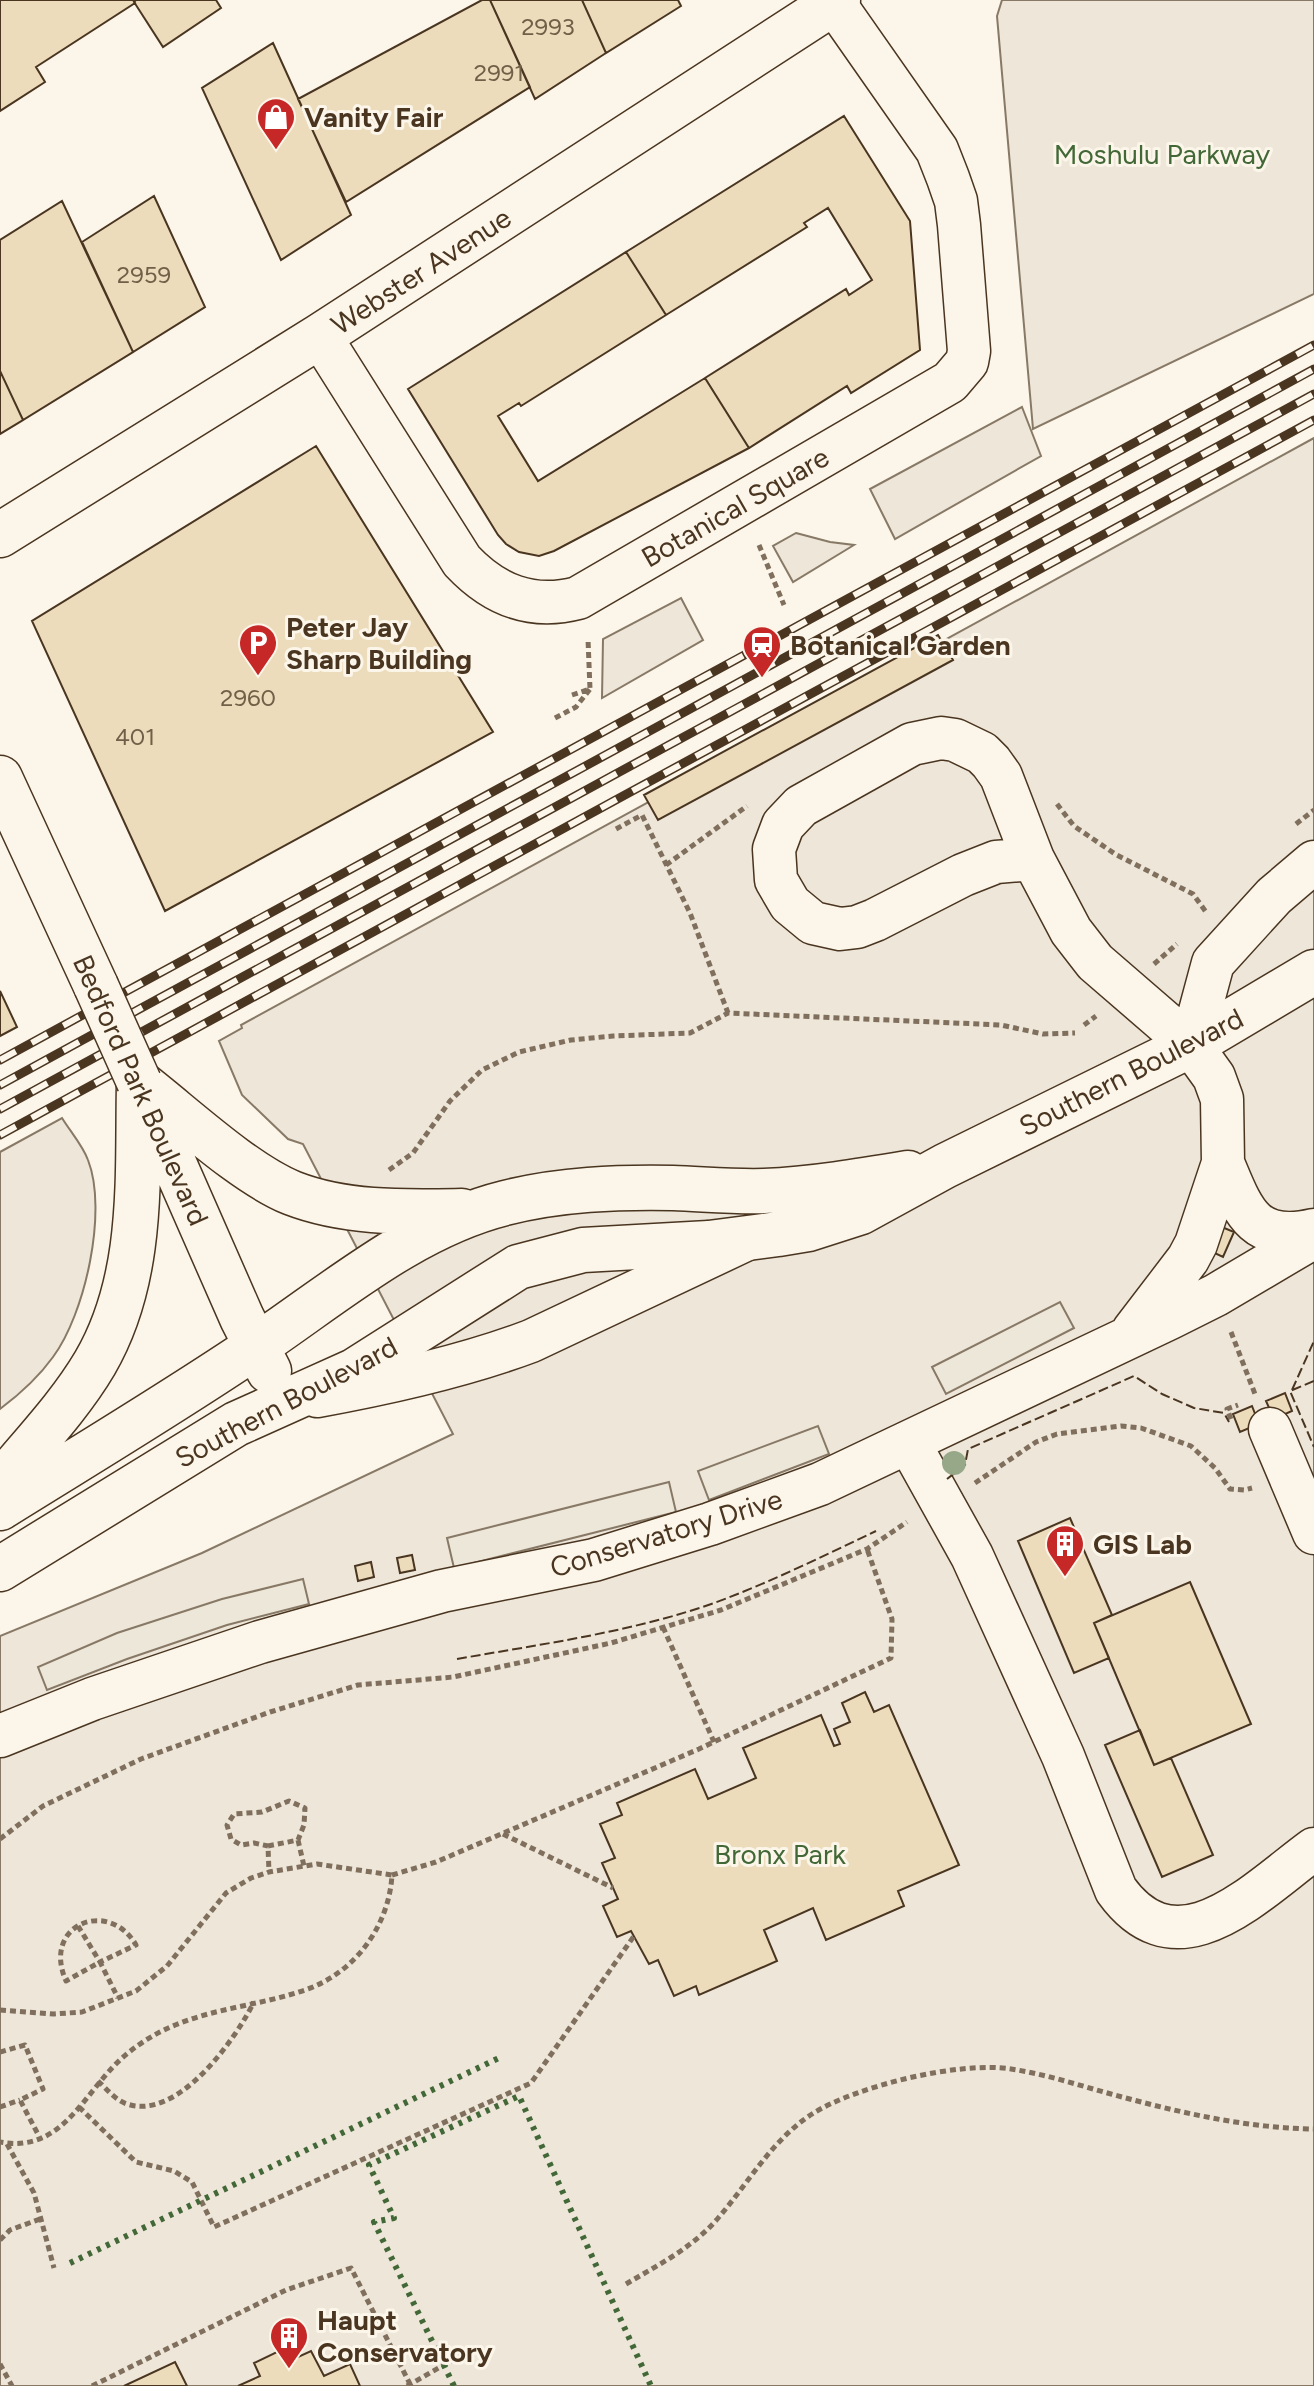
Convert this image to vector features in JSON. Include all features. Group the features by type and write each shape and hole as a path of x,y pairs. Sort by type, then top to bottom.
{"main road":[{"name":"Webster Avenue","path":"0,535 320,336 835,1"},
{"name":"Bedford Park Boulevard","path":"0,778 256,1346 284,1401"},
{"name":"Southern Boulevard","path":"0,1569 236,1424 354,1371 499,1277 528,1263 583,1250 747,1239 808,1229 861,1212 945,1166 1191,1045 1314,972"},
{"path":"139,1082 253,1170 293,1193 335,1205 371,1210 472,1211"},
{"path":"0,1484 81,1384 117,1317 135,1239 139,1082"},
{"name":"Southern Boulevard","path":"0,1508 256,1346 405,1246 472,1211 591,1189 634,1187 763,1191 849,1183 945,1166"}],"street":[{"name":"Botanical Square","path":"320,336 452,547 475,576 522,600 558,603 578,598 950,382 967,362 969,333 956,201 937,150 835,1"},
{"path":"1033,859 996,862 963,875 866,924 840,929 813,923 790,904 776,880 774,849 783,825 811,798 912,744 941,738 969,745 991,762 1001,776 1033,859 1071,931 1095,962 1191,1045 1214,1077 1222,1099 1223,1163 1188,1259 1128,1338"},
{"path":"1191,1045 1213,963 1274,896 1314,862"},
{"path":"1223,1163 1242,1208 1254,1222 1279,1232 1294,1234 1314,1230"},
{"name":"Conservatory Drive","path":"0,1736 92,1699 260,1642 442,1591 594,1560 710,1524 820,1484 1128,1338 1222,1311 1314,1237"},
{"path":"284,1401 356,1389 495,1355 747,1239"},
{"path":"1263,1413 1305,1504"},
{"path":"909,1443 979,1571 1063,1756 1116,1890 1126,1905 1157,1925 1175,1927 1209,1921 1236,1909 1314,1849"}],"path":[{"path":"759,545 784,605"},
{"path":"555,718 576,707 590,689 588,639"},
{"path":"572,695 590,689"},
{"path":"616,829 642,815 690,913 728,1013"},
{"path":"1115,854 1193,894 1207,913"},
{"path":"385,1173 413,1153 450,1101 482,1070 519,1052 585,1039 690,1033 728,1013 1001,1025 1043,1034 1075,1033"},
{"path":"1222,1311 1263,1413"},
{"path":"0,1839 43,1806 141,1759 270,1712 358,1685 453,1677 611,1643 721,1610 867,1549 960,1493 1036,1442 1057,1434 1121,1426 1141,1428 1191,1446 1215,1468 1230,1489 1305,1504"},
{"path":"0,2010 67,2014 96,2009 136,1991 167,1966 226,1893 251,1878 317,1864 392,1875 436,1862 714,1742 891,1658 892,1619 867,1549"},
{"path":"663,1627 714,1742"},
{"path":"298,1840 268,1846 254,1843 241,1845 231,1839 227,1825 234,1814 262,1812 289,1801 305,1808 304,1825 298,1840 304,1867"},
{"path":"502,1833 613,1888"},
{"path":"268,1846 269,1872"},
{"path":"54,2268 34,2193 3,2143 41,2140 63,2126 98,2081 146,2039 201,2015 305,1990 331,1978 370,1942 383,1918 392,1875"},
{"path":"94,1921 110,1923 126,1931 136,1945 100,1962 66,1981 59,1964 59,1954 68,1934 78,1926 94,1921"},
{"path":"78,1926 118,1998"},
{"path":"79,2107 136,2162 174,2171 192,2182 214,2227 531,2083 634,1936"},
{"path":"98,2081 126,2104 145,2106 159,2103 211,2068 254,2002"},
{"path":"0,2053 25,2045 43,2089 0,2107"},
{"path":"626,2284 672,2257 707,2229 772,2148 810,2115 843,2099 912,2078 947,2071 1008,2068 1144,2103 1238,2123 1314,2129"},
{"path":"20,2100 41,2140"},
{"path":"0,2240 10,2230 40,2219"},
{"path":"92,2386 286,2290 351,2268 409,2386 465,2353"},
{"path":"0,2364 12,2386"}],"green space":[{"name":"Moshulu Parkway","path":"1002,0 1314,0 1314,294 1033,429 997,16"},
{"path":"1022,407 1041,456 895,539 870,489"},
{"name":"Bronx Park","path":"1314,438 1314,2386 0,2386 0,1636 202,1553 453,1434 303,1144 288,1139 242,1095 219,1041 242,1028 241,1025"},
{"path":"796,533 854,545 793,582 773,546"},
{"path":"681,598 703,640 602,698 603,639"},
{"path":"62,1118 86,1155 94,1181 94,1233 90,1262 65,1338 41,1372 0,1409 0,1152"}],"shaded area":[{"path":"1060,1302 1074,1328 946,1394 932,1367"},
{"path":"818,1426 829,1454 709,1500 698,1471"},
{"path":"669,1482 676,1512 454,1568 447,1538"},
{"path":"303,1579 309,1604 227,1625 47,1690 38,1667 117,1633 222,1599"}],"building":[{"path":"0,0 133,0 135,3 36,67 45,82 0,111"},
{"path":"216,0 221,8 163,47 134,2"},
{"path":"482,0 490,0 530,87 346,202 298,99"},
{"path":"490,0 582,0 606,53 535,99"},
{"path":"582,0 678,0 681,6 606,53"},
{"name":"Vanity Fair","path":"273,43 351,215 281,260 202,88"},
{"path":"844,116 910,221 920,350 851,393 847,386 749,448 705,378 846,289 849,295 872,280 828,208 804,223 807,227 666,315 626,252"},
{"path":"154,196 205,307 133,352 82,242"},
{"path":"62,201 133,352 23,420 0,371 0,240"},
{"path":"626,252 666,315 521,406 519,403 498,416 538,481 705,378 749,448 554,551 539,556 519,552 498,535 408,389"},
{"path":"0,371 23,420 0,434"},
{"name":"Peter Jay Sharp Building","path":"316,446 493,732 165,911 32,621"},
{"name":"Botanical Garden","path":"938,635 953,660 658,820 644,795"},
{"path":"0,991 17,1027 0,1036"},
{"path":"1217,1225 1234,1232 1223,1257 1206,1249"},
{"path":"1285,1393 1292,1411 1274,1419 1266,1401"},
{"path":"1252,1406 1259,1424 1240,1432 1233,1414"},
{"name":"GIS Lab","path":"1070,1518 1112,1615 1094,1623 1109,1658 1074,1673 1018,1541"},
{"path":"412,1555 415,1570 400,1573 397,1558"},
{"path":"371,1562 374,1577 358,1581 355,1566"},
{"path":"1190,1582 1251,1724 1154,1765 1094,1623"},
{"path":"865,1692 874,1712 889,1705 959,1865 898,1891 904,1906 826,1940 813,1908 764,1930 777,1961 699,1995 696,1986 674,1996 658,1960 649,1964 631,1931 617,1937 603,1906 618,1899 602,1863 615,1858 600,1824 622,1815 617,1803 695,1769 708,1799 756,1778 743,1748 821,1715 834,1746 840,1744 834,1729 850,1722 842,1703"},
{"path":"1140,1730 1154,1765 1171,1758 1213,1855 1162,1877 1105,1745"},
{"name":"Haupt Conservatory","path":"279,2351 285,2363 311,2351 324,2376 350,2364 360,2386 238,2386 260,2376 254,2363"},
{"path":"175,2362 187,2386 124,2386"}],"railway":[{"path":"0,1060 1314,345"},
{"path":"0,1085 1314,369"},
{"path":"0,1109 1314,394"},
{"path":"0,1135 1314,420"}],"hedge":[{"path":"70,2263 501,2057"},
{"path":"454,2386 374,2222 394,2218 369,2165 519,2096 651,2386"}],"fence":[{"path":"1292,1390 1314,1341"},
{"path":"947,1479 965,1465 968,1449 1134,1376 1162,1394 1194,1408 1224,1413 1229,1422"},
{"path":"1314,1381 1290,1391 1314,1447"},
{"path":"457,1659 587,1636 683,1613 755,1587 876,1531"}],"place":[{"name":"Vanity Fair","path":"276,151"},
{"name":"Peter Jay Sharp Building","path":"258,677"},
{"name":"Botanical Garden","path":"762,679"},
{"name":"GIS Lab","path":"1065,1578"},
{"name":"Haupt Conservatory","path":"289,2370"}]}
